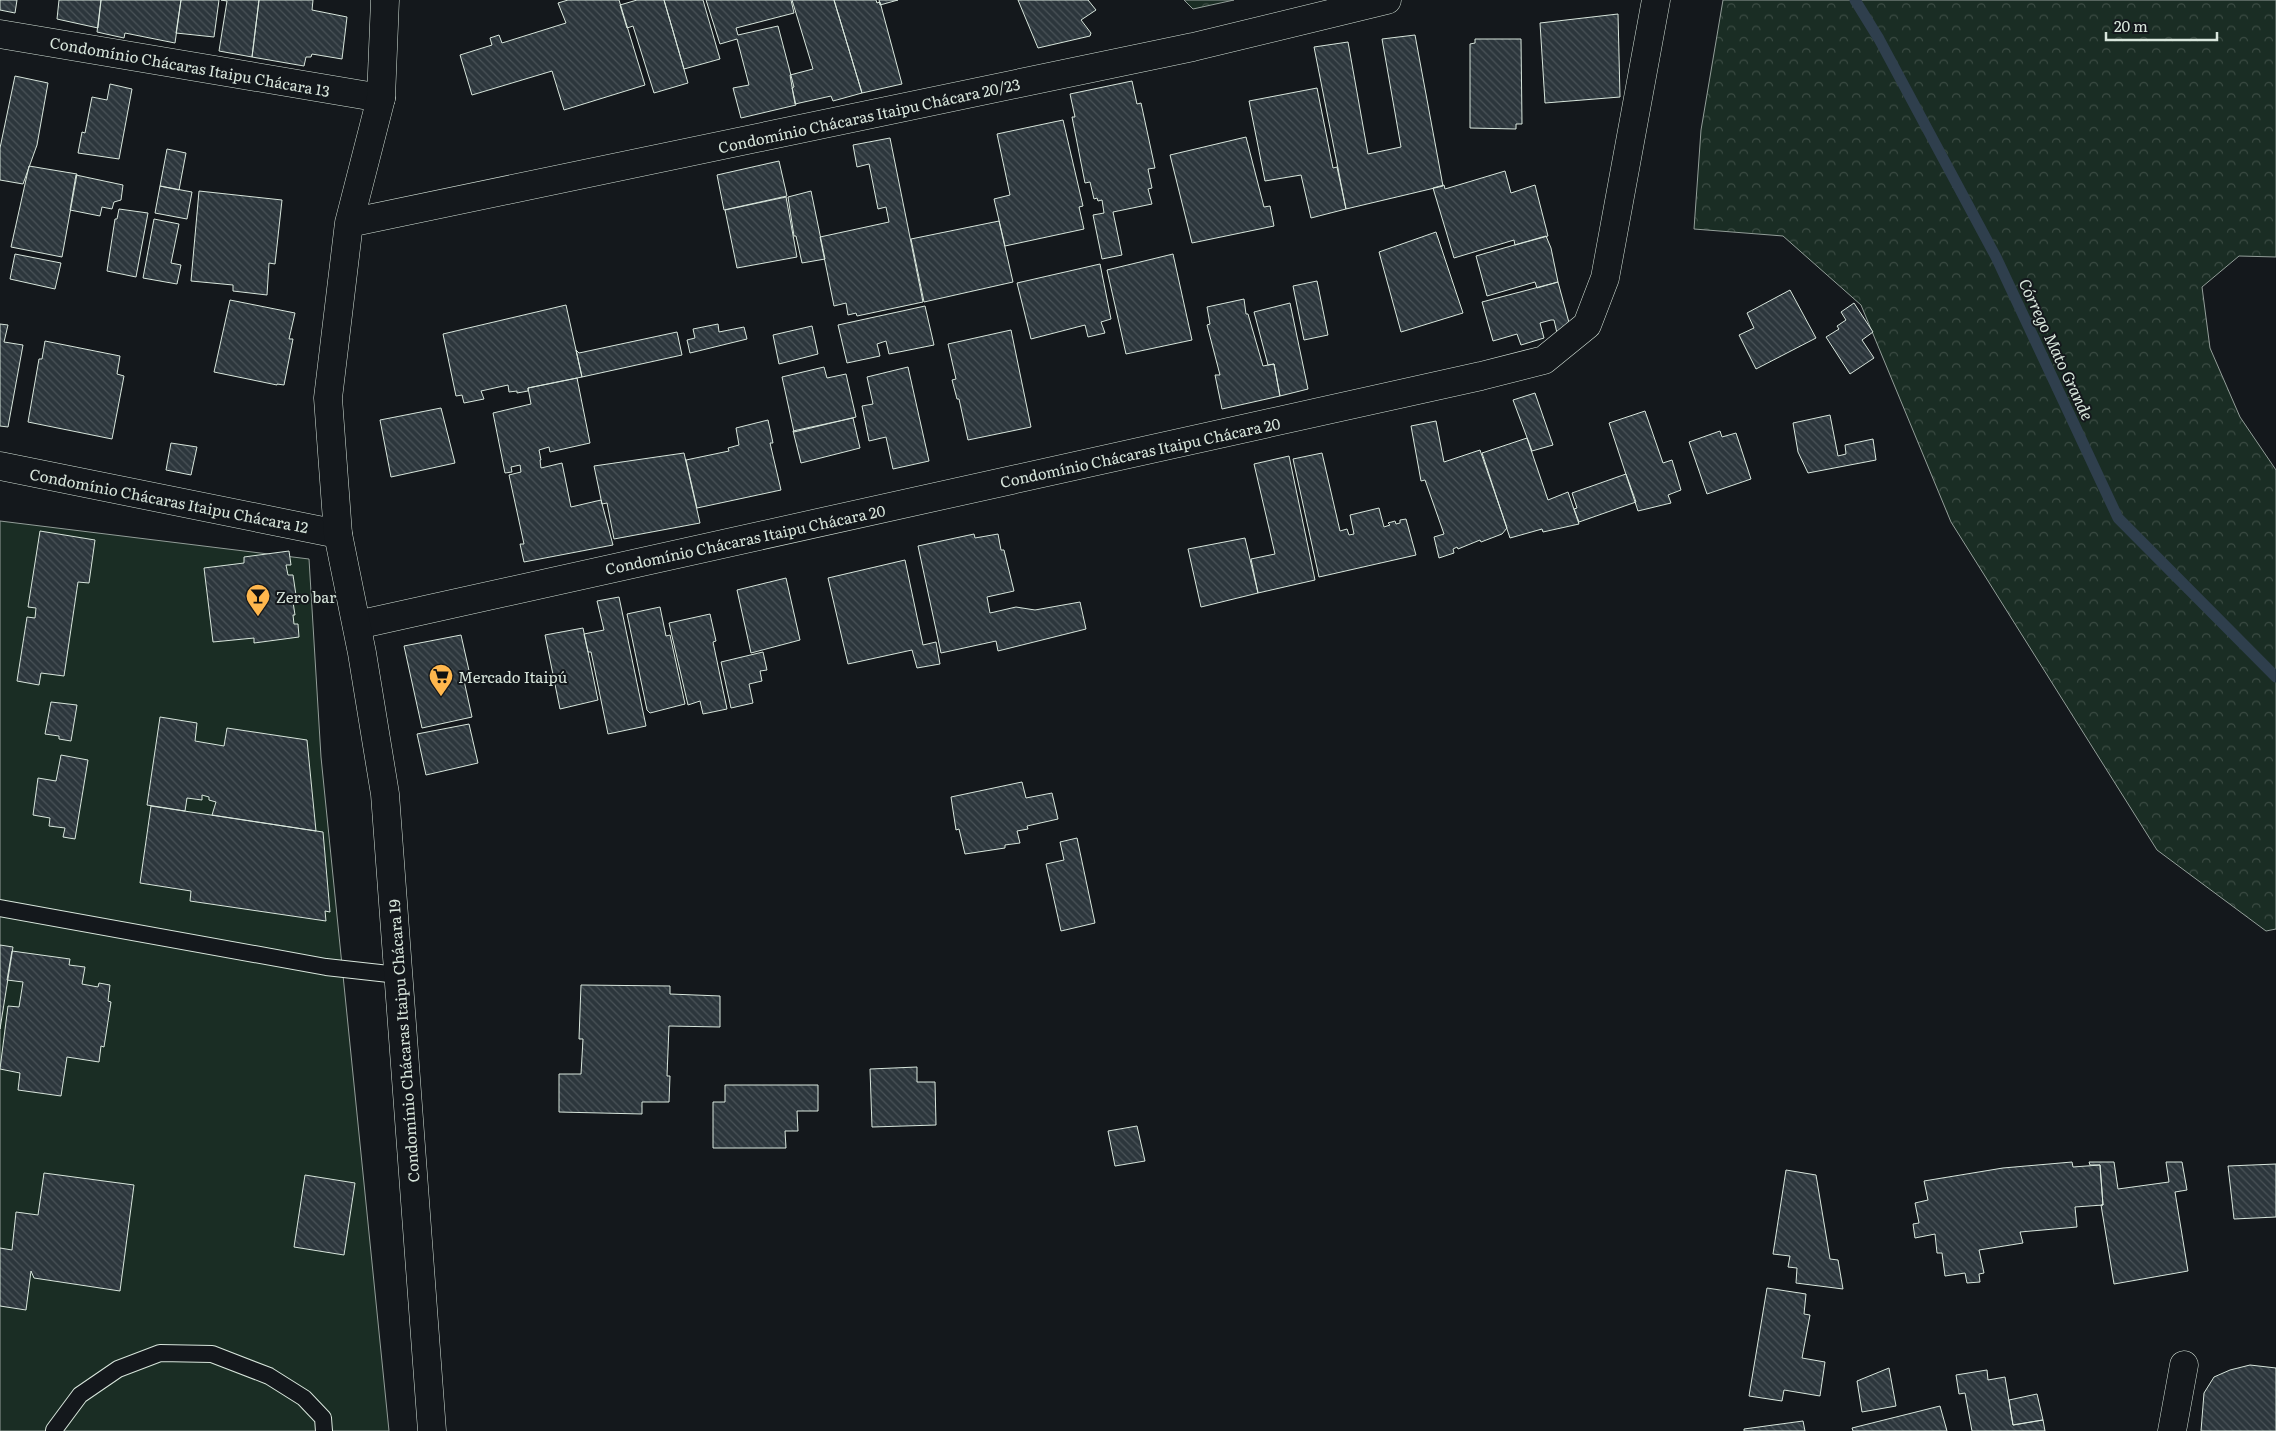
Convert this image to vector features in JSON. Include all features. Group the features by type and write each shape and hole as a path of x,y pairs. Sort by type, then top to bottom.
{"street":[{"path":"357,625 338,534 328,398 349,223 381,98 385,0"},
{"name":"Condomínio Chácaras Itaipu Chácara 20/23","path":"349,223 1193,47 1387,0"},
{"name":"Condomínio Chácaras Itaipu Chácara 20","path":"357,625 1472,378 1544,360 1587,326 1605,278 1656,0"},
{"name":"Condomínio Chácaras Itaipu Chácara 13","path":"0,34 381,98"},
{"name":"Condomínio Chácaras Itaipu Chácara 12","path":"0,466 338,534"},
{"name":"Condomínio Chácaras Itaipu Chácara 19","path":"357,625 385,794 432,1431"},
{"path":"2172,1431 2184,1365"}],"lane":[{"path":"0,908 317,965 398,975"},
{"path":"54,1430 80,1395 118,1369 160,1352 212,1354 269,1376 304,1398 323,1418 324,1431"}],"green space":[{"path":"1184,0 1234,0 1193,9"},
{"path":"1723,0 2276,0 2276,257 2239,256 2202,287 2210,348 2240,417 2276,470 2276,929 2266,931 2157,850 1951,522 1861,305 1783,236 1694,229 1701,130"},
{"path":"0,521 309,559 321,757 389,1431 0,1431"}],"building":[{"path":"0,0 17,0 15,13 0,10"},
{"path":"59,0 101,0 98,28 57,19"},
{"path":"101,0 181,0 175,43 125,33 124,38 97,32"},
{"path":"181,0 219,0 214,37 176,33"},
{"path":"221,0 259,0 252,57 219,51 227,1"},
{"path":"259,0 313,0 312,10 347,17 342,59 312,54 311,57 306,57 304,66 252,57"},
{"path":"568,0 619,0 645,85 564,110 552,71 472,95 460,55 492,45 490,38 499,35 502,43 566,23 558,3"},
{"path":"637,0 664,0 688,83 654,93 633,26 627,28 620,5"},
{"path":"664,0 703,0 720,59 684,69"},
{"path":"706,0 791,0 794,13 736,28 738,35 778,26 794,87 792,88 796,105 741,118 733,88 749,85 737,39 720,44"},
{"path":"792,0 834,0 862,93 833,101 831,96 795,104 790,75 813,69"},
{"path":"834,0 876,0 877,3 880,2 902,84 862,93"},
{"path":"879,0 898,0 880,5"},
{"path":"1018,0 1088,0 1096,10 1081,20 1091,33 1090,36 1038,48"},
{"path":"1618,14 1620,97 1545,103 1540,23"},
{"path":"1415,35 1443,186 1346,209 1314,47 1348,42 1368,154 1401,147 1382,39"},
{"path":"1475,39 1521,39 1522,124 1516,124 1516,129 1470,128 1470,44 1475,43"},
{"path":"15,76 48,83 37,145 23,184 0,180 0,148"},
{"path":"1132,81 1137,104 1141,103 1155,168 1148,169 1152,188 1148,189 1152,204 1113,212 1122,255 1102,259 1093,215 1104,213 1102,200 1094,199 1090,182 1085,183 1072,117 1075,117 1070,94"},
{"path":"110,84 132,89 119,159 78,153 82,132 85,133 92,97 107,100"},
{"path":"1317,88 1333,168 1337,167 1346,209 1311,218 1301,175 1265,181 1249,101"},
{"path":"1063,120 1083,206 1079,207 1084,229 1005,246 994,199 1010,195 997,134"},
{"path":"1246,137 1264,207 1270,206 1274,226 1192,243 1170,155"},
{"path":"890,138 923,302 857,316 856,313 848,315 846,303 834,306 820,237 889,222 886,207 878,209 869,164 857,167 853,145"},
{"path":"167,149 186,153 179,190 160,186"},
{"path":"779,161 787,196 724,210 717,175"},
{"path":"29,166 77,174 62,257 11,247"},
{"path":"1505,171 1511,193 1535,185 1548,236 1515,245 1514,240 1454,258 1433,188 1444,185 1445,189"},
{"path":"76,175 123,185 121,200 114,202 112,209 102,207 100,216 70,210"},
{"path":"160,186 192,192 187,219 155,213"},
{"path":"199,191 282,200 275,264 269,263 267,295 233,291 233,285 191,281"},
{"path":"811,191 825,259 802,263 796,236 794,236 788,197"},
{"path":"786,197 797,257 737,268 725,210"},
{"path":"119,209 148,213 136,277 107,271 115,219 117,219"},
{"path":"154,219 179,224 171,263 181,265 177,284 143,278"},
{"path":"999,221 1013,282 924,302 911,239"},
{"path":"1436,232 1463,313 1401,332 1379,252"},
{"path":"1546,236 1551,248 1558,282 1537,288 1535,282 1487,296 1476,256"},
{"path":"15,254 61,263 55,289 10,279"},
{"path":"1173,254 1192,340 1126,354 1107,270"},
{"path":"1100,264 1111,319 1101,322 1105,333 1088,337 1085,325 1031,339 1017,283"},
{"path":"1317,281 1328,335 1304,340 1293,286"},
{"path":"1558,282 1571,330 1557,333 1554,320 1551,320 1540,323 1544,338 1521,345 1517,334 1493,341 1482,302"},
{"path":"1790,290 1816,338 1756,369 1739,335 1754,328 1747,313"},
{"path":"1244,299 1246,314 1248,314 1263,366 1274,364 1280,396 1222,409 1215,375 1220,375 1207,325 1210,324 1207,307"},
{"path":"230,300 295,313 289,339 293,339 284,385 214,372"},
{"path":"1290,303 1308,389 1280,396 1274,364 1268,365 1254,312"},
{"path":"1854,303 1873,332 1862,340 1874,358 1850,374 1826,337 1839,329 1837,326 1846,320 1841,312"},
{"path":"566,305 582,377 528,388 528,391 517,393 517,391 509,392 508,385 481,391 484,399 464,403 462,395 456,396 443,334"},
{"path":"925,306 934,345 889,354 886,341 877,344 880,356 847,363 838,325"},
{"path":"0,324 8,325 4,342 23,345 8,427 0,426"},
{"path":"718,324 719,332 744,327 747,339 690,353 687,340 695,338 693,329"},
{"path":"812,326 818,354 779,364 773,335"},
{"path":"1011,330 1031,427 968,440 959,399 957,399 952,380 956,379 948,344"},
{"path":"677,332 682,355 582,377 576,350 579,353"},
{"path":"45,341 120,356 117,374 124,376 112,439 28,422 39,359 42,359"},
{"path":"824,367 827,378 846,374 856,417 794,432 782,377"},
{"path":"908,367 929,461 893,469 886,437 869,441 862,406 873,404 867,377"},
{"path":"577,378 590,443 550,452 549,447 539,450 541,468 562,463 571,507 601,500 613,545 524,562 520,544 524,544 509,475 521,472 520,465 511,467 512,472 505,473 493,413 531,404 528,388"},
{"path":"1535,393 1553,445 1532,451 1513,400"},
{"path":"441,408 455,463 391,477 380,420"},
{"path":"1645,411 1663,463 1672,460 1681,490 1668,495 1671,503 1638,511 1609,423"},
{"path":"1830,415 1838,456 1846,454 1845,445 1873,439 1876,460 1808,473 1798,452 1793,423"},
{"path":"853,418 860,448 801,463 793,431"},
{"path":"768,420 773,443 770,443 781,490 697,508 686,460 729,451 728,448 739,445 736,428"},
{"path":"1436,421 1444,462 1480,450 1507,528 1502,534 1458,549 1457,547 1453,549 1454,553 1439,558 1434,537 1444,534 1425,480 1421,481 1411,426"},
{"path":"1720,431 1722,437 1736,433 1751,479 1707,494 1689,442"},
{"path":"1527,438 1548,500 1568,492 1579,524 1543,532 1542,529 1510,538 1482,453"},
{"path":"171,443 197,447 191,475 166,470"},
{"path":"684,453 700,523 614,539 607,503 602,504 594,466"},
{"path":"1322,453 1340,531 1347,529 1349,535 1354,534 1350,515 1379,508 1384,527 1390,525 1388,523 1395,521 1396,524 1400,523 1400,520 1406,519 1416,555 1319,577 1293,459"},
{"path":"1289,456 1315,580 1258,593 1251,559 1275,554 1254,464"},
{"path":"1626,474 1636,502 1579,522 1574,509 1577,508 1572,493"},
{"path":"40,531 95,540 89,583 78,582 64,676 41,673 39,685 17,681 27,617 35,618 36,608 28,607"},
{"path":"974,534 975,538 998,534 1014,591 987,597 990,613 1016,607 1035,610 1080,602 1086,629 998,651 996,641 941,653 918,546"},
{"path":"1245,538 1258,593 1201,607 1188,549"},
{"path":"289,551 291,565 286,565 288,575 293,575 297,602 293,602 295,615 293,615 294,624 298,624 299,637 254,643 254,638 213,642 204,568 244,563 244,557"},
{"path":"905,560 923,645 936,642 940,664 917,668 912,650 848,664 828,578"},
{"path":"786,578 800,640 751,653 737,590"},
{"path":"619,597 646,726 608,734 591,652 588,652 584,634 604,630 597,601"},
{"path":"660,607 666,636 670,635 685,704 650,713 647,710 627,614"},
{"path":"710,614 716,641 713,642 727,709 703,714 700,701 688,705 669,623"},
{"path":"583,628 598,700 560,709 545,635"},
{"name":"Mercado Itaipú","path":"461,635 470,675 463,676 472,717 422,728 404,646"},
{"path":"763,652 767,670 760,671 762,681 749,684 753,703 731,708 721,662"},
{"path":"51,702 77,705 71,741 59,739 59,736 45,734"},
{"path":"160,717 197,723 195,741 224,746 227,728 307,740 316,831 212,815 216,802 202,795 202,800 187,798 185,811 147,805"},
{"path":"469,724 478,763 426,775 417,734"},
{"path":"61,755 88,760 75,839 63,837 65,828 49,826 50,818 33,815 38,778 56,781"},
{"path":"1022,782 1026,798 1052,793 1058,819 1027,826 1028,829 1017,831 1020,843 1005,845 1005,848 965,854 959,829 956,830 951,797"},
{"path":"151,806 323,832 330,912 325,911 326,921 190,901 191,891 140,883"},
{"path":"1077,838 1095,923 1061,931 1046,864 1064,860 1060,842"},
{"path":"0,945 13,947 0,1029"},
{"path":"12,951 70,959 69,965 85,967 82,984 98,987 99,983 110,985 108,1001 111,1002 104,1047 101,1046 99,1062 67,1057 61,1096 18,1090 20,1073 0,1069 8,1006 19,1007 23,982 7,980"},
{"path":"581,985 670,986 670,994 720,996 720,1027 669,1026 667,1076 670,1076 669,1102 642,1102 642,1114 559,1112 559,1074 581,1074 583,1039 579,1039"},
{"path":"917,1067 917,1082 935,1082 936,1125 872,1127 870,1069"},
{"path":"725,1085 818,1085 818,1111 797,1111 798,1131 785,1131 786,1148 713,1148 713,1102 725,1102"},
{"path":"1137,1126 1145,1161 1115,1166 1108,1131"},
{"path":"2072,1162 2073,1167 2100,1165 2103,1205 2075,1207 2077,1227 2020,1232 2023,1243 1979,1250 1984,1273 1979,1274 1980,1282 1967,1283 1965,1273 1945,1276 1942,1253 1937,1253 1935,1234 1915,1238 1913,1224 1919,1223 1915,1203 1928,1200 1924,1181 2003,1168"},
{"path":"2089,1162 2114,1162 2118,1189 2169,1182 2166,1162 2182,1162 2187,1190 2175,1192 2188,1271 2114,1284 2101,1205 2103,1205 2100,1165 2090,1165"},
{"path":"2276,1164 2276,1217 2234,1219 2228,1166"},
{"path":"1786,1170 1816,1175 1830,1259 1838,1260 1843,1289 1796,1283 1797,1268 1788,1267 1790,1256 1773,1254"},
{"path":"44,1173 134,1185 120,1291 34,1278 31,1271 26,1310 0,1306 0,1248 12,1250 16,1212 38,1215"},
{"path":"305,1175 355,1183 344,1255 294,1247"},
{"path":"1767,1288 1806,1294 1804,1314 1810,1315 1802,1358 1825,1362 1820,1396 1784,1390 1782,1401 1749,1396"},
{"path":"2250,1365 2276,1368 2276,1431 2201,1431 2204,1393 2214,1377 2230,1370"},
{"path":"1889,1368 1896,1406 1862,1412 1857,1381"},
{"path":"1987,1370 1988,1380 2005,1377 2013,1425 2043,1420 2045,1431 1972,1431 1965,1393 1959,1394 1956,1375"},
{"path":"2037,1394 2043,1420 2013,1425 2009,1400"},
{"path":"1940,1406 1947,1431 1853,1431 1852,1428"},
{"path":"1803,1421 1805,1431 1744,1431 1744,1429"}],"waterway":[{"name":"Córrego Mato Grande","path":"1855,0 1879,39 1996,257 2118,518 2276,677"}],"place":[{"name":"Zero bar","path":"258,617"},
{"name":"Mercado Itaipú","path":"441,697"}]}
